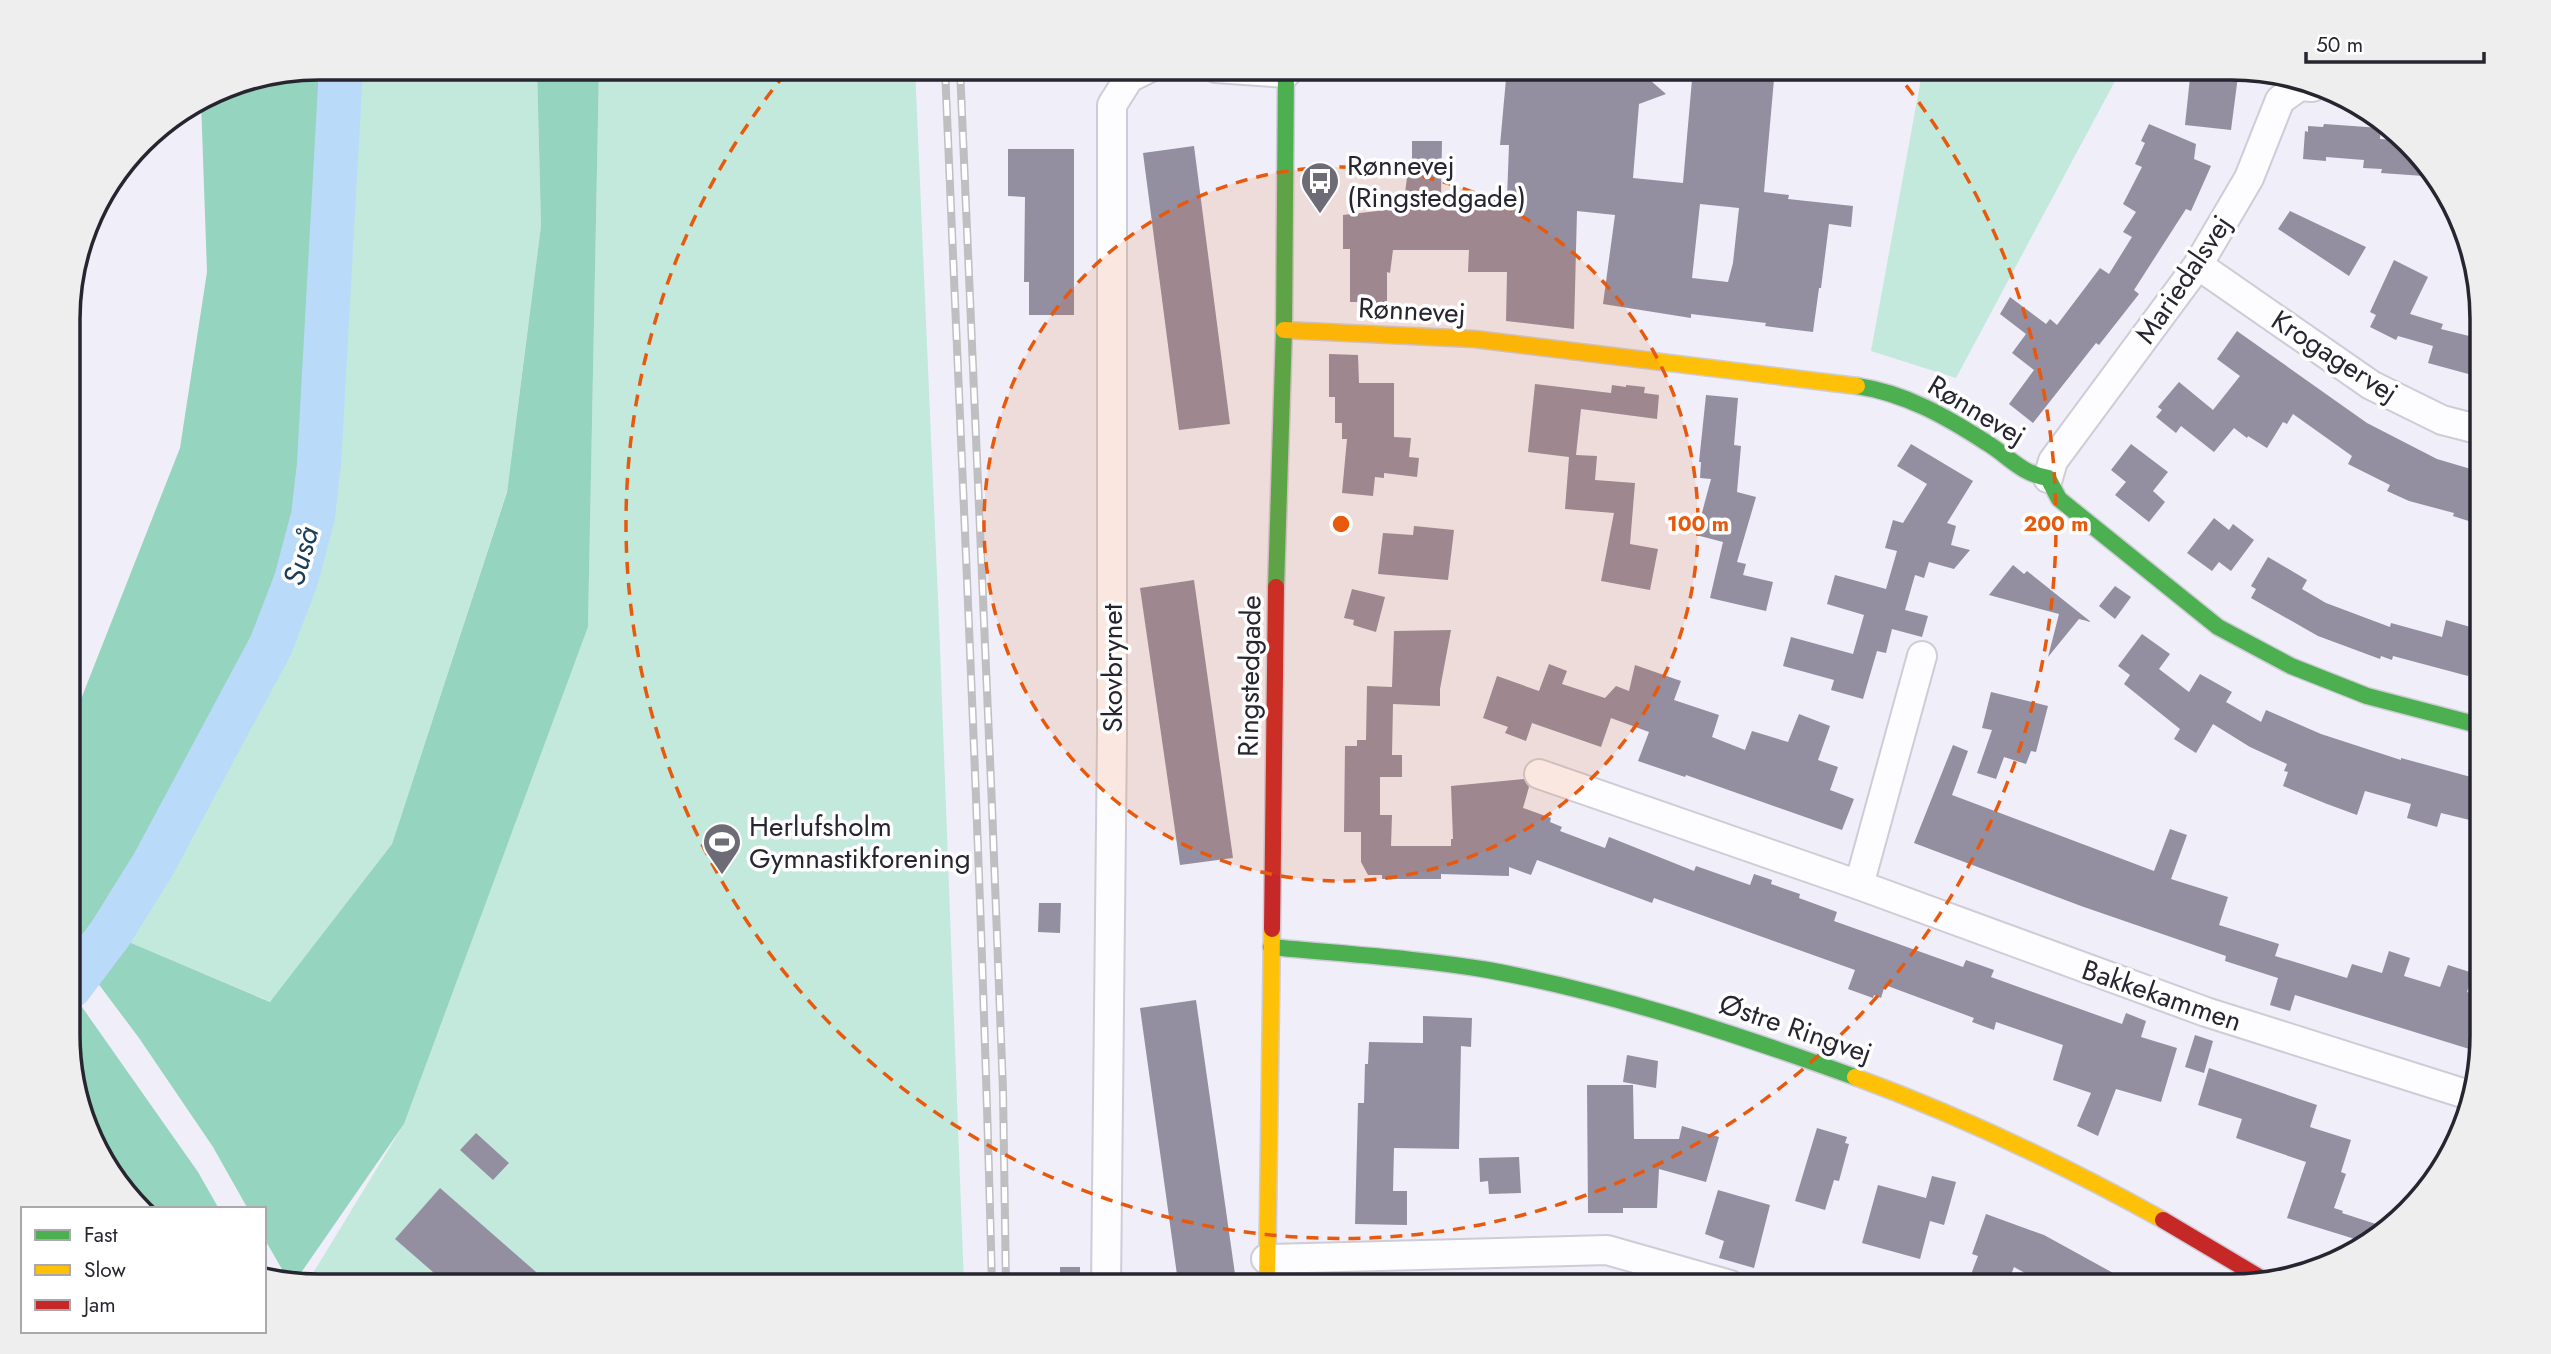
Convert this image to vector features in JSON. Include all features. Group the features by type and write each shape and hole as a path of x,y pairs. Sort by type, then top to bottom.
{"street":[{"name":"Skovbrynet","path":"1106,1274 1112,748 1112,105 1128,80"},
{"name":"Ringstedgade","path":"1267,1272 1286,80"},
{"name":"Mariedalsvej","path":"2048,478 2053,461 2198,265 2249,178 2280,100 2295,89"},
{"name":"Krogagervej","path":"2198,265 2371,385 2442,420 2470,427"},
{"name":"Rønnevej","path":"1284,330 1475,339 1876,389 1927,407 1989,444 2031,475 2048,478"},
{"path":"2048,478 2059,499 2218,627 2291,666 2367,696 2470,723"},
{"path":"1859,885 1922,656"},
{"name":"Bakkekammen","path":"1539,774 1859,885 2206,1012 2463,1093"},
{"name":"Østre Ringvej","path":"1271,947 1466,967 1536,980 1699,1023 1905,1095 2080,1175 2253,1272"},
{"path":"1267,1272 1607,1250 1689,1273"}],"green space":[{"path":"340,80 537,80 541,226 507,491 392,844 271,1002 110,934 153,865 271,645 296,580 319,464"},
{"path":"340,80 319,464 313,516 296,580 271,645 153,865 110,934 270,1002 392,844 507,492 541,226 537,80 599,80 588,627 404,1124 301,1272 283,1270 266,1241 266,1207 247,1207 213,1147 139,1038 80,959 80,700 180,448 207,272 201,112 242,93 273,85"},
{"name":"Herlufsholm Gymnastikforening","path":"599,80 916,80 964,1274 313,1273 404,1124 588,627"},
{"path":"1921,80 2116,80 1956,378 1871,351"},
{"path":"80,1004 198,1172 218,1207 155,1207 121,1167 93,1112 85,1081"}],"building":[{"path":"1506,80 1650,80 1666,94 1639,104 1633,178 1683,183 1692,80 1774,80 1764,192 1789,195 1788,199 1853,206 1851,227 1829,224 1813,332 1765,326 1766,323 1691,314 1691,318 1603,304 1615,215 1577,211 1574,329 1506,321 1507,272 1468,272 1469,250 1393,250 1390,273 1387,272 1387,310 1367,311 1367,302 1350,302 1350,249 1343,249 1343,215 1403,208 1409,162 1412,162 1412,141 1442,141 1441,196 1507,198 1509,145 1500,145","holes":["1700,204 1739,208 1733,263 1728,282 1692,278"]},
{"path":"2190,80 2237,81 2231,130 2185,125"},
{"path":"2149,124 2196,144 2194,159 2211,166 2191,211 2186,209 2134,290 2139,294 2099,345 2096,343 2033,423 2009,404 2034,370 2012,353 2026,334 2000,314 2010,297 2046,324 2050,319 2057,325 2100,268 2109,274 2132,237 2123,232 2136,212 2123,204 2142,167 2135,164 2145,143 2141,141"},
{"path":"2324,124 2372,127 2380,134 2380,139 2388,140 2401,150 2422,176 2381,173 2382,169 2363,168 2364,160 2326,157 2326,161 2303,159 2305,131 2308,132 2308,126 2323,127"},
{"path":"1194,146 1230,424 1179,430 1143,153"},
{"path":"1008,149 1074,149 1074,315 1029,315 1029,282 1024,282 1025,197 1008,196"},
{"path":"2290,211 2366,247 2349,276 2278,229"},
{"path":"2394,260 2428,277 2410,314 2443,324 2441,329 2470,336 2470,374 2428,363 2433,346 2398,336 2396,340 2370,327 2376,315 2370,312"},
{"path":"2237,331 2367,423 2437,459 2470,469 2470,521 2453,516 2454,513 2409,501 2387,491 2390,485 2348,464 2352,456 2293,414 2287,424 2283,422 2267,448 2234,428 2214,452 2181,426 2176,433 2156,417 2162,410 2158,407 2179,382 2213,410 2240,376 2217,359"},
{"path":"1329,354 1358,355 1359,383 1394,383 1394,437 1411,438 1409,457 1419,458 1417,477 1384,473 1384,478 1375,477 1373,496 1342,493 1347,439 1342,439 1342,423 1335,423 1335,397 1329,397"},
{"path":"1535,384 1611,393 1612,385 1626,385 1645,387 1644,393 1659,395 1657,419 1581,409 1576,455 1597,456 1595,480 1635,483 1630,544 1658,549 1650,590 1601,581 1614,513 1565,509 1569,457 1528,452"},
{"path":"1706,395 1738,398 1734,445 1741,446 1737,492 1756,497 1737,562 1746,564 1743,575 1773,582 1766,611 1710,598 1723,542 1696,535 1711,479 1700,478 1699,462"},
{"path":"1911,444 1973,481 1947,523 1956,526 1951,545 1970,550 1954,569 1929,562 1924,578 1915,575 1905,610 1928,616 1922,637 1892,629 1886,653 1877,651 1863,699 1831,690 1834,680 1783,666 1791,637 1853,654 1864,615 1827,604 1835,575 1886,589 1897,551 1885,548 1893,520 1903,523 1927,484 1897,466"},
{"path":"2131,444 2168,472 2153,491 2165,502 2149,522 2115,495 2126,482 2111,470"},
{"path":"2214,518 2229,530 2233,524 2254,540 2231,571 2219,562 2212,571 2187,553"},
{"path":"1414,526 1454,530 1448,580 1378,574 1383,533 1413,535"},
{"path":"2268,557 2307,580 2302,589 2326,603 2390,627 2391,623 2442,637 2446,620 2470,627 2468,676 2393,656 2392,660 2381,656 2380,659 2318,636 2251,598 2256,589 2251,586"},
{"path":"2013,565 2024,574 2027,571 2091,622 2079,619 2048,657 2059,614 1989,595"},
{"path":"1194,580 1233,858 1180,865 1140,588"},
{"path":"2115,586 2131,597 2115,619 2099,606"},
{"path":"1352,589 1385,597 1376,632 1353,625 1354,620 1344,618"},
{"path":"1451,630 1440,689 1440,706 1393,704 1392,755 1402,755 1402,777 1380,777 1380,815 1392,815 1391,846 1451,846 1451,786 1524,779 1529,787 1523,808 1551,818 1550,822 1562,827 1560,831 1605,848 1609,837 1694,871 1696,866 1750,885 1754,874 1772,880 1771,884 1800,894 1799,898 1837,912 1834,921 1963,967 1966,960 1994,970 1991,977 2122,1024 2126,1013 2146,1021 2141,1037 2177,1048 2161,1102 2116,1089 2098,1136 2077,1126 2091,1093 2053,1080 2063,1045 1996,1022 1994,1030 1972,1022 1974,1018 1885,985 1881,998 1874,995 1873,998 1848,989 1855,970 1654,898 1652,903 1537,860 1531,875 1509,867 1509,876 1441,874 1441,879 1382,879 1382,875 1368,875 1361,862 1361,832 1344,832 1345,746 1357,746 1357,740 1366,740 1367,686 1392,687 1394,631"},
{"path":"2142,634 2170,654 2159,669 2189,692 2200,674 2232,692 2226,702 2261,722 2266,710 2321,734 2401,760 2470,777 2470,820 2441,813 2437,827 2407,818 2411,804 2365,791 2357,815 2327,804 2283,786 2288,772 2284,771 2287,764 2250,747 2213,724 2196,753 2174,739 2180,729 2124,684 2130,675 2118,666"},
{"path":"1549,664 1567,671 1562,684 1605,698 1616,686 1629,691 1635,665 1681,681 1674,700 1719,715 1712,737 1745,750 1752,731 1788,742 1799,714 1830,726 1818,760 1838,767 1830,790 1854,799 1842,830 1686,775 1685,777 1638,761 1649,732 1611,718 1601,747 1532,723 1526,741 1505,733 1508,727 1483,718 1497,676 1539,691"},
{"path":"1991,692 2048,706 2036,752 2031,751 2026,764 2004,757 1996,779 1977,773 1992,730 1982,728"},
{"path":"1953,745 1968,751 1952,795 2154,871 2170,829 2187,835 2171,879 2228,897 2219,925 2279,944 2275,956 2347,978 2352,964 2382,973 2389,951 2410,958 2404,976 2440,987 2448,965 2470,972 2467,992 2470,993 2470,1049 2295,995 2290,1011 2270,1005 2278,978 2225,961 2226,956 2081,906 1914,843"},
{"path":"1039,903 1061,903 1060,933 1038,932"},
{"path":"1196,1000 1235,1274 1177,1274 1140,1008"},
{"path":"1423,1016 1472,1018 1471,1047 1461,1046 1459,1149 1394,1148 1393,1191 1407,1191 1407,1225 1355,1224 1358,1103 1364,1103 1365,1064 1368,1064 1369,1042 1423,1043"},
{"path":"2195,1035 2213,1041 2204,1073 2185,1067"},
{"path":"1627,1055 1658,1061 1656,1088 1623,1082"},
{"path":"2209,1068 2317,1105 2310,1127 2351,1140 2341,1172 2346,1174 2334,1208 2376,1224 2354,1239 2287,1218 2306,1162 2236,1138 2242,1119 2198,1105"},
{"path":"1587,1085 1633,1085 1634,1139 1679,1139 1682,1126 1719,1137 1706,1182 1659,1169 1657,1208 1623,1208 1623,1213 1588,1213"},
{"path":"1817,1128 1847,1137 1845,1143 1849,1144 1839,1181 1834,1180 1825,1210 1795,1201"},
{"path":"476,1133 509,1163 493,1180 460,1150"},
{"path":"1519,1157 1521,1193 1489,1194 1488,1181 1480,1182 1479,1158"},
{"path":"1932,1176 1956,1182 1944,1225 1930,1221 1920,1259 1862,1243 1878,1185 1926,1198"},
{"path":"440,1188 538,1274 435,1274 395,1239"},
{"path":"1718,1190 1770,1205 1754,1268 1719,1258 1724,1241 1705,1234"},
{"path":"1986,1214 2044,1235 2113,1273 2025,1273 2014,1267 2012,1273 1971,1273 1978,1256 1972,1254"},
{"path":"1060,1267 1080,1267 1080,1274 1060,1274"}],"waterway":[{"name":"Suså","path":"80,974 110,934 153,865 271,645 296,580 313,516 319,464 340,80"}],"railway":[{"path":"946,80 977,829 992,1274"},
{"path":"961,80 1003,1090 1006,1274"}],"traffic: fast":[{"path":"1276,587 1284,330 1286,80"},
{"path":"1857,386 1892,394 1925,407 1972,433 2022,468 2048,478 2059,499 2218,627 2291,666 2367,696 2470,723"},
{"path":"1271,947 1434,962 1535,979 1674,1016 1855,1077"}],"traffic: slow":[{"path":"1284,330 1474,339 1857,386"},
{"path":"1267,1274 1272,929"},
{"path":"1855,1077 2012,1142 2163,1220"}],"traffic: jam":[{"path":"1272,929 1276,587"},
{"path":"2163,1220 2251,1273"}],"place":[{"name":"Rønnevej (Ringstedgade)","path":"1320,215"},
{"name":"Herlufsholm Gymnastikforening","path":"722,876"}]}
